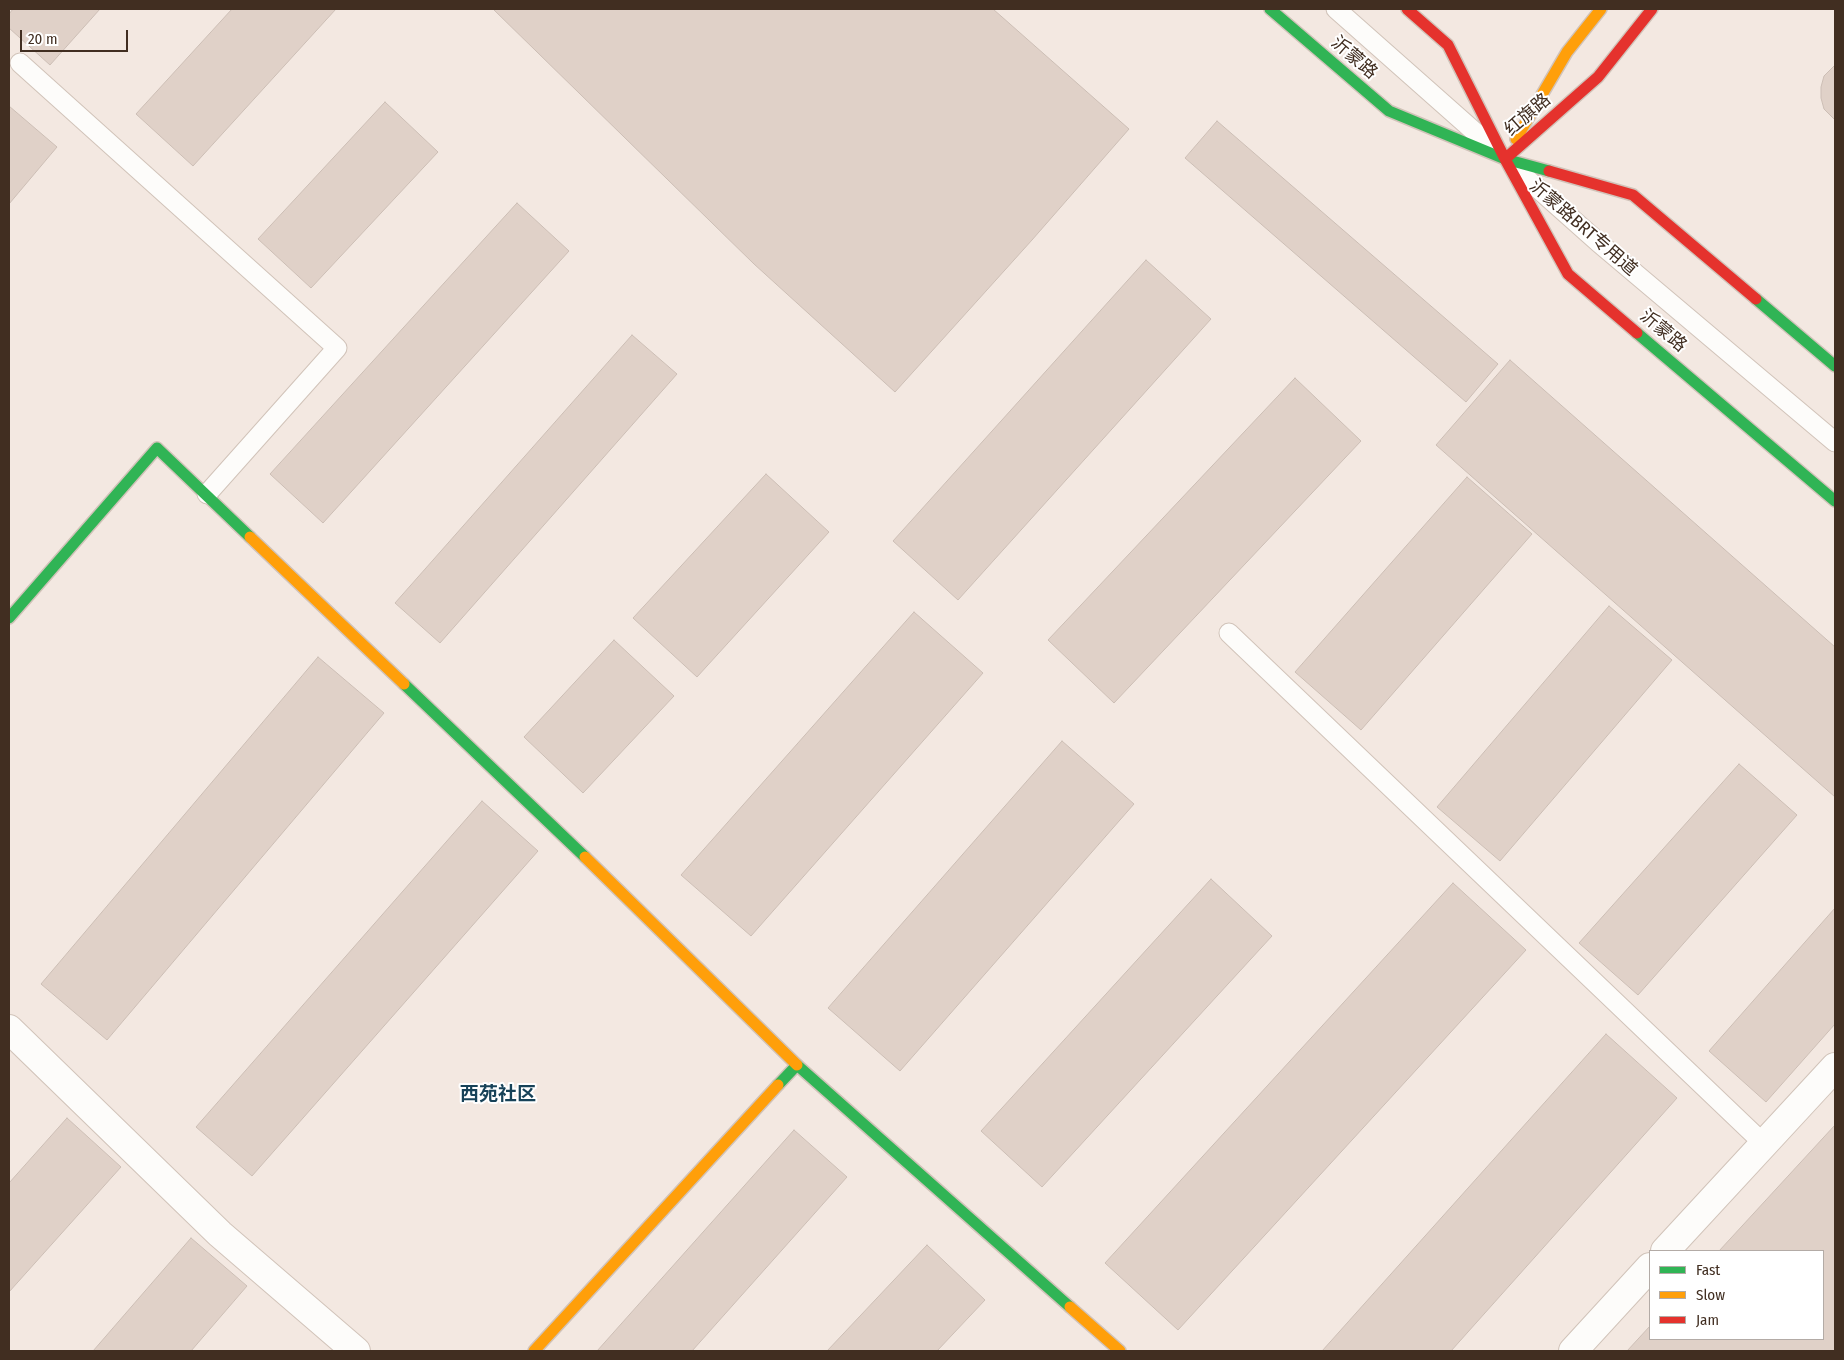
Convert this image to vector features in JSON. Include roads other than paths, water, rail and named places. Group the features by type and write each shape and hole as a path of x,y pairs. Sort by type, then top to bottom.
{"street":[{"name":"沂蒙路","path":"1270,9 1389,111 1505,159 1634,195 1835,366"},
{"name":"沂蒙路","path":"1407,9 1448,45 1505,159 1568,274 1835,501"},
{"name":"红旗路","path":"1505,159 1567,52 1601,9"},
{"name":"红旗路","path":"1505,159 1598,77 1652,9"},
{"path":"9,618 158,448 571,843 797,1065 1120,1351"},
{"path":"9,1029 220,1234 356,1351"},
{"path":"534,1351 797,1065"},
{"path":"1666,1250 1835,1066"},
{"path":"1573,1351 1649,1269"}],"lane":[{"name":"沂蒙路BRT专用道","path":"1336,9 1598,242 1835,442"},
{"path":"20,63 336,348 207,494"},
{"path":"1229,633 1764,1144"}],"district":[{"name":"西苑社区","path":"498,1095"}]}
